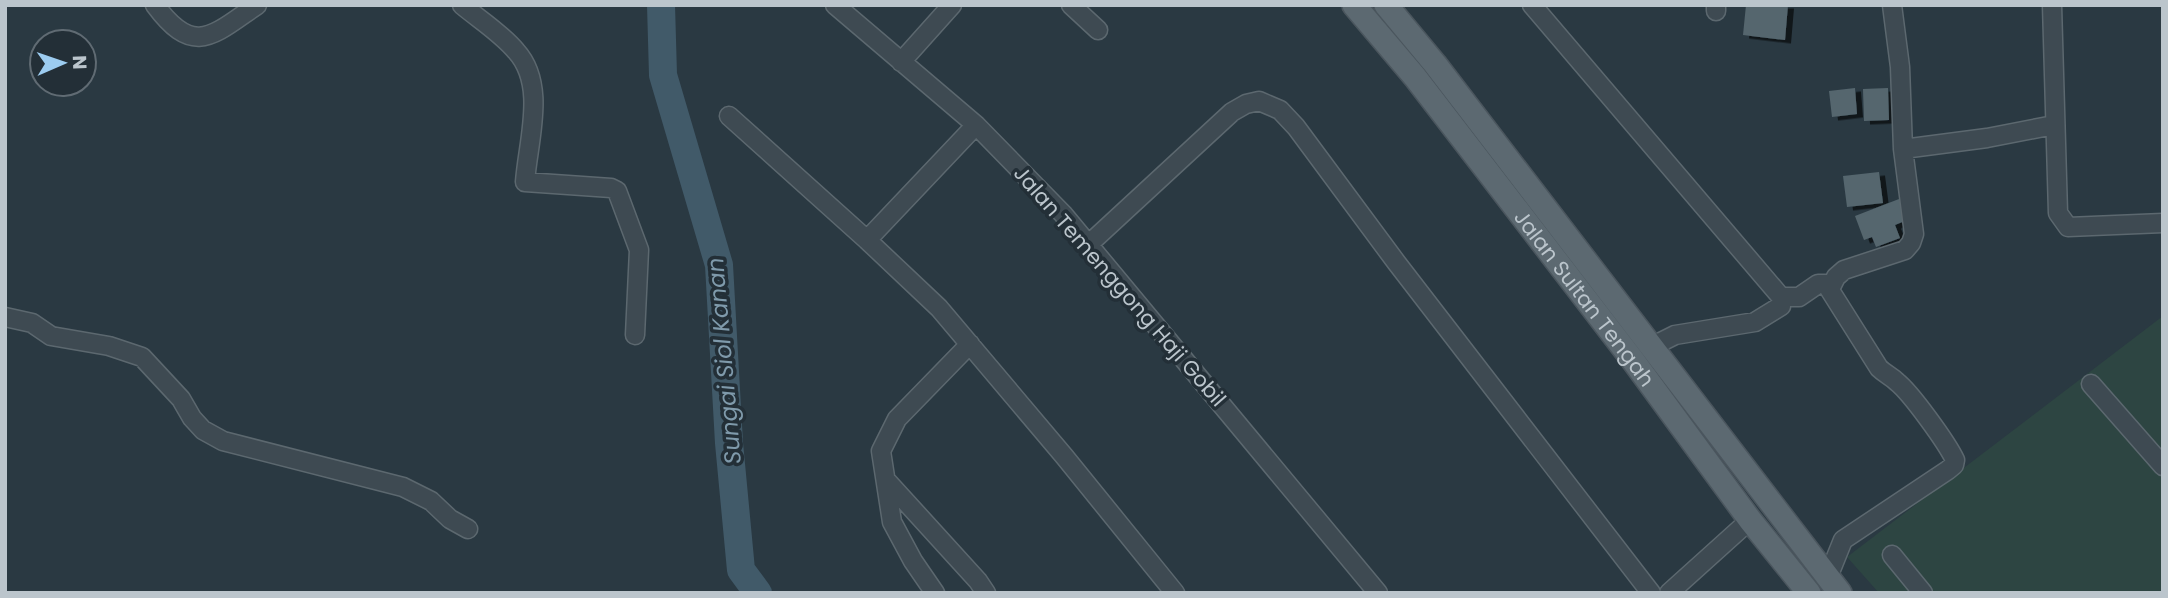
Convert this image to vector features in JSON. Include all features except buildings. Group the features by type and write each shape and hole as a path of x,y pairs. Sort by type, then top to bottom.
{"main road":[{"name":"Jalan Sultan Tengah","path":"1354,5 1415,77 1750,520 1809,593"},
{"name":"Jalan Sultan Tengah","path":"1386,5 1443,75 1834,585"}],"street":[{"path":"155,5 175,29 201,38 212,35 257,5"},
{"path":"462,5 518,52 533,80 534,99 524,182 611,188 617,191 639,250 635,335"},
{"name":"Jalan Temenggong Haji Gobil","path":"835,5 975,125 1026,174 1089,244 1378,593"},
{"path":"901,62 953,5"},
{"path":"1071,5 1098,30"},
{"path":"1532,5 1781,298 1781,306 1755,322 1675,335 1651,347"},
{"path":"1830,289 1836,277 1844,270 1905,250 1914,234 1903,149 1900,67 1892,5"},
{"path":"2052,5 2058,213 2062,222 2068,227 2163,223"},
{"path":"1089,244 1232,112 1246,104 1259,101 1272,105 1296,127 1396,262 1651,593"},
{"path":"729,116 939,308 1175,593"},
{"path":"867,240 975,125"},
{"path":"1903,149 1987,138 2054,125"},
{"path":"1781,298 1799,297 1818,284 1826,284 1879,368 1886,376 1896,380 1913,400 1955,460 1948,470 1843,540 1834,585"},
{"path":"5,317 32,323 51,336 109,346 142,357 181,399 203,430 223,441 403,487 431,501 450,519 468,529"},
{"path":"935,593 895,529 888,506 881,451 889,432 908,407 970,344"},
{"path":"2091,384 2163,466"},
{"path":"886,481 978,581 985,593"},
{"path":"1669,593 1750,520"},
{"path":"1892,555 1923,593"}],"green space":[{"path":"2163,316 2163,593 1879,593 1847,557"}],"waterway":[{"name":"Sungai Siol Kanan","path":"661,5 663,75 719,265 729,443 741,570 758,593"}]}
